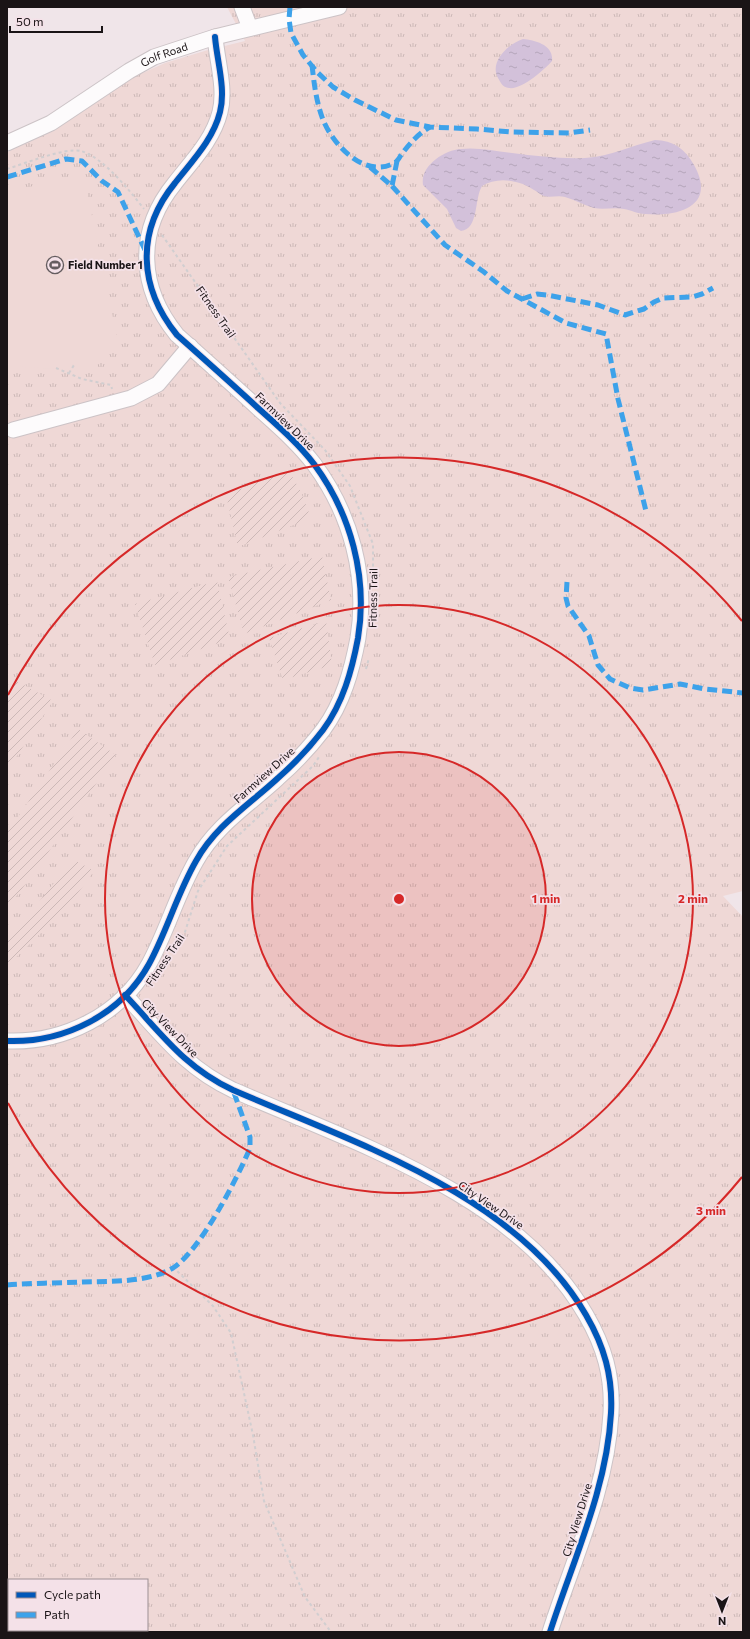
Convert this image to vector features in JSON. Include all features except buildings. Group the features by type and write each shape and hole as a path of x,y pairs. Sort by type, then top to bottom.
{"street":[{"path":"242,7 250,28"},
{"name":"Golf Road","path":"7,143 51,123 129,71 154,57 215,37 339,7"},
{"name":"Farmview Drive","path":"7,1041 36,1040 67,1033 90,1023 125,995 148,965 195,862 215,832 301,756 329,720 348,680 354,658 360,621 359,576 356,555 345,520 326,482 314,464 293,439 177,335 164,318 155,300 148,275 148,243 152,221 167,193 198,155 216,124 222,98 215,37"},
{"path":"13,430 131,398 158,384 190,346"},
{"name":"City View Drive","path":"125,995 181,1056 207,1076 234,1090 418,1172 451,1190 502,1222 540,1254 562,1278 576,1299 602,1346 608,1368 611,1412 607,1447 599,1484 568,1585 550,1632"}],"path":[{"path":"69,373 74,365"},
{"path":"56,368 82,379 111,386"},
{"path":"365,670 369,657"},
{"path":"173,1268 213,1306 231,1334 236,1351 253,1434 264,1500 305,1597 331,1632"}],"green space":[{"path":"227,7 743,7 743,891 723,896 743,917 743,1632 7,1632 7,152 53,131 136,76 165,63 245,41"},
{"name":"Field Number 1","path":"84,177 117,338 93,371 7,366 7,191"},
{"path":"288,469 301,492 311,518 238,547 226,495"},
{"path":"322,556 331,600 244,634 228,577"},
{"path":"217,581 230,639 155,665 135,604"},
{"path":"326,621 332,665 283,680 269,638"},
{"path":"13,679 53,701 7,771 7,688"},
{"path":"78,729 116,755 31,877 7,908 7,833"},
{"path":"73,859 94,871 75,897 7,966 7,937 27,917"}],"water":[{"path":"523,39 538,42 547,47 552,56 552,61 526,83 514,88 505,87 498,78 496,72 498,60 506,49 517,41"},
{"path":"655,140 661,140 678,146 687,154 700,179 701,190 698,199 691,206 682,211 642,214 620,208 594,208 565,197 549,197 541,195 529,187 514,181 500,180 482,186 471,225 467,229 461,231 456,228 447,209 423,185 425,172 434,160 447,152 454,150 480,149 548,157 585,158 612,153"}],"marked path":[{"path":"290,7 289,19 291,33 303,55 317,72 333,87 355,100 396,120 430,127 511,132 569,133 590,130"},
{"path":"312,65 318,104 326,127 341,148 361,163 373,167 384,167 396,162 414,139 430,127"},
{"path":"7,177 66,159 82,161 102,181 118,192 145,250"},
{"path":"370,167 392,186 397,161"},
{"path":"392,186 445,245 484,272 507,291 566,323 606,334 618,399 646,511"},
{"path":"522,299 537,294 547,295 598,305 625,315 644,309 663,298 692,297 713,288"},
{"path":"567,582 566,598 568,606 589,636 598,665 610,679 630,688 643,690 680,684 705,689 743,693"},
{"path":"7,1285 141,1279 163,1273 173,1268 184,1259 206,1231 217,1213 250,1148 250,1137 233,1090"}],"cycle path":[{"name":"Fitness Trail","path":"7,1041 49,1037 70,1031 107,1011 123,998 137,982 149,964 183,886 204,848 223,826 278,778 308,749 330,720 346,686 356,650 361,592 358,569 354,547 347,525 327,483 308,456 295,442 177,335 164,317 155,298 149,279 147,260 148,240 153,221 162,202 207,141 217,122 220,112 222,103 222,84 215,37"},
{"path":"125,995 174,1048 187,1060 216,1081 233,1090 380,1153 429,1177 476,1205 519,1237 556,1273 586,1315 598,1338 609,1374 611,1413 608,1441 603,1469 588,1524 550,1632"}],"place":[{"name":"Field Number 1","path":"55,265"}]}
